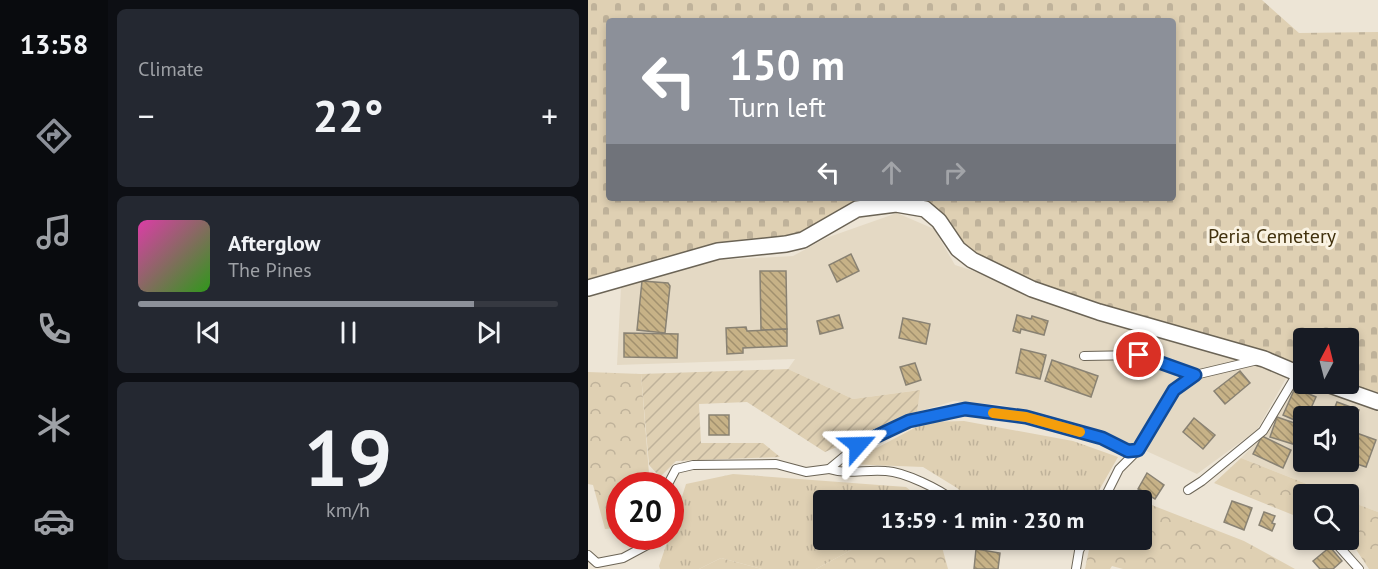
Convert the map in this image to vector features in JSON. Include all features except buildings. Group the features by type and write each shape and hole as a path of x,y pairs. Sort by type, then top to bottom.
{"street":[{"path":"588,288 718,251 803,240 857,209 896,204 925,209 939,221 958,249 972,260 1032,289 1099,312 1264,359 1293,372"},
{"path":"1355,394 1378,402"}],"lane":[{"path":"1084,357 1139,355 1195,375"},
{"path":"1108,490 1119,469 1138,450 1174,390 1195,375 1264,359"},
{"path":"1188,490 1263,431 1293,386"},
{"path":"829,469 858,445 909,421 965,409 1026,417 1102,438 1128,451 1138,450"},
{"path":"674,472 676,469 693,465 776,464 806,472 829,469 840,472 887,471 909,477 933,490"},
{"path":"588,555 597,563 623,558 638,550"},
{"path":"1076,569 1079,550"},
{"path":"1342,550 1359,569"}],"shaded area":[{"path":"897,213 934,229 955,265 1289,373 1257,430 1197,474 1100,430 1001,405 954,401 917,412 919,390 853,399 788,369 795,359 617,365 621,287 717,260 793,256 826,238"},
{"path":"1293,390 1293,394 1347,394 1378,405 1378,512 1359,505 1359,484 1307,484 1241,458 1268,431"}],"green space":[{"name":"Peria Cemetery","path":"588,0 1262,0 1299,33 1378,32 1378,402 1359,391 1359,328 1293,328 1293,373 1100,310 975,257 940,220 896,202 803,237 588,285"},
{"path":"788,369 853,399 920,390 917,412 825,452 747,402 699,404 701,443 763,443 780,457 676,461 665,472 655,472 649,465 641,374"},
{"path":"588,372 641,374 649,472 606,472 606,529 593,485 588,484"},
{"path":"964,421 1073,441 1118,457 1099,490 959,490 923,467 846,464 926,422"},
{"path":"1241,458 1307,484 1293,484 1293,515 1214,483"},
{"path":"733,474 906,487 910,490 813,490 813,550 851,550 816,569 762,569 721,558 699,569 660,569 665,550 684,550 684,490 686,484"},
{"path":"1152,505 1244,541 1295,569 1123,569 1112,566 1110,569 1085,569 1089,550 1152,550"},
{"path":"1359,505 1378,512 1378,569 1369,569 1356,550 1359,550"},
{"path":"851,550 943,550 948,569 816,569"},
{"path":"721,558 762,569 699,569"}],"slow traffic":[{"path":"993,413 1026,417 1080,432"}],"route":[{"path":"858,445 909,421 965,409 1026,417 1102,438 1128,451 1138,450 1174,390 1195,375 1139,355"}]}
